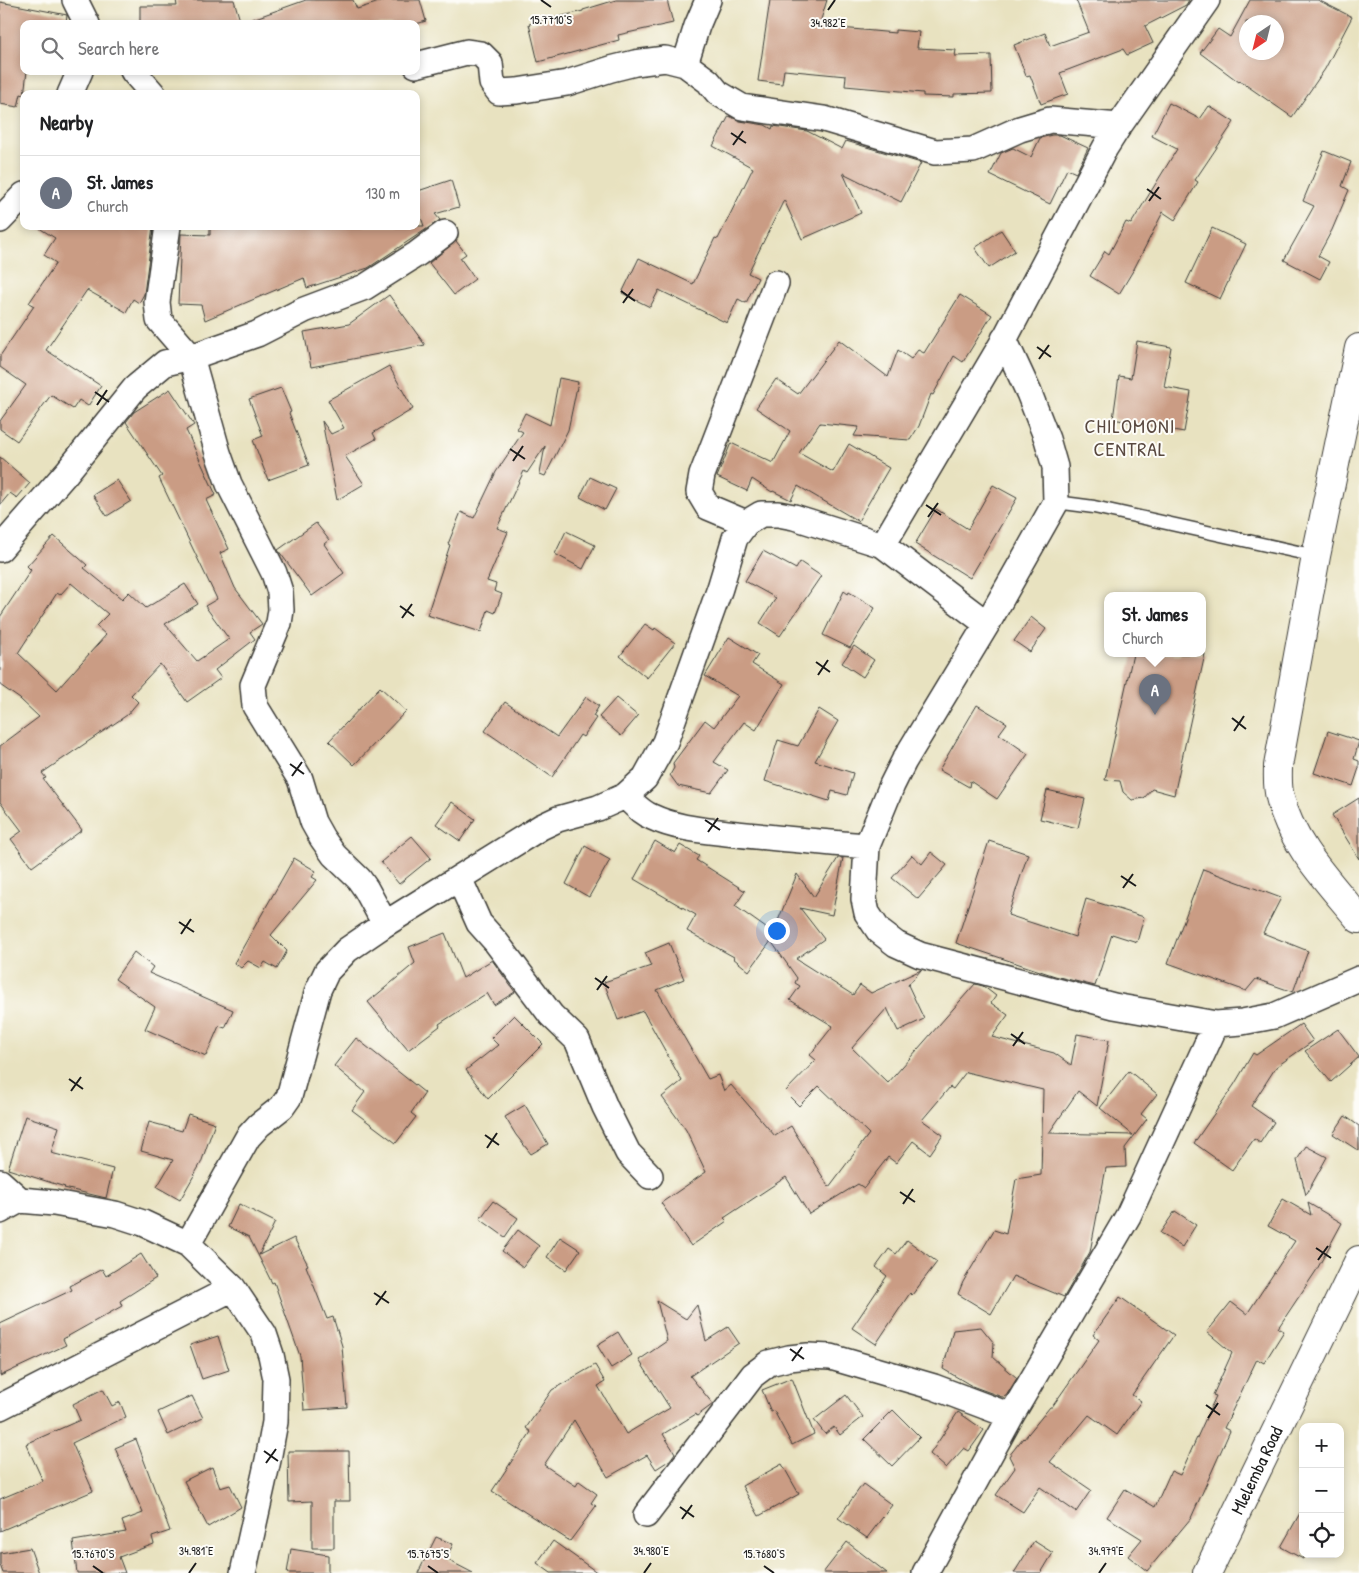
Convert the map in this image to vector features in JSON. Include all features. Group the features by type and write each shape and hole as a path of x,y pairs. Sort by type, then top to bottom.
{"street":[{"path":"75,0 86,20"},
{"path":"685,64 697,26 708,0"},
{"path":"883,545 1004,339 1056,244 1087,179 1118,126 1208,0"},
{"path":"420,64 467,52 481,54 490,63 492,83 499,92 567,83 612,68 665,59 685,64 708,81 718,93 742,107 824,119 935,152 974,150 1020,129 1050,120 1118,126"},
{"path":"72,90 78,75"},
{"path":"136,75 150,90"},
{"path":"0,220 20,200"},
{"path":"167,230 157,311 164,327 191,357 218,453 229,484 274,573 280,592 281,610 279,622 253,685 255,706 300,780 313,822 322,838 334,855 366,888 384,924"},
{"path":"0,549 67,472 135,388 165,362 191,357 257,334 304,310 365,287 417,254 445,233"},
{"path":"746,523 708,507 699,492 702,475 776,283"},
{"path":"1004,339 1029,393 1047,439 1055,466 1056,502 987,624 904,761 892,785 867,846 864,899 867,913 879,931 896,944 920,955 1088,1000 1216,1024 1242,1022 1274,1016 1359,979"},
{"path":"1359,348 1316,556 1278,766 1279,796 1288,823 1303,848 1359,918"},
{"path":"188,1244 248,1137 259,1125 282,1107 289,1097 318,990 327,971 347,950 384,924 542,827 558,818 598,808 625,796 645,778 664,742 720,588 735,538 746,523 760,514 778,514 794,517 883,545 987,624"},
{"path":"625,796 641,811 670,824 765,838 867,846"},
{"path":"459,878 478,923 496,942 552,1015 577,1040 605,1107 628,1153 650,1176"},
{"path":"924,1573 1011,1416 1128,1216 1216,1024"},
{"path":"0,1182 10,1206 54,1203 115,1214 143,1223 188,1244 233,1288 264,1334 276,1379 275,1422 243,1573"},
{"name":"Mlelemba Road","path":"1207,1573 1359,1260"},
{"path":"0,1407 233,1288"},
{"path":"646,1514 699,1448 753,1375 769,1363 808,1356 831,1358 934,1387 1011,1416"}],"lane":[{"path":"1056,502 1094,507 1316,556"}],"building":[{"path":"176,0 234,0 240,20 140,20 140,6 177,6"},
{"path":"306,0 353,0 357,9 386,0 420,0 426,21 420,23 420,20 250,20"},
{"path":"616,0 667,0 673,23 618,35 619,40 538,62 529,24 583,11"},
{"path":"770,0 827,0 819,26 895,33 895,30 919,32 917,48 956,50 955,56 991,55 992,93 954,94 954,97 923,96 923,93 845,86 846,76 784,70 782,84 758,81"},
{"path":"1076,0 1189,0 1186,5 1145,26 1153,43 1127,55 1123,49 1060,73 1068,94 1041,104 1030,75 1026,76 1014,45 1045,33 1050,46 1089,32"},
{"path":"1250,0 1318,0 1352,17 1325,69 1292,117 1239,82 1200,53 1218,29 1230,37 1239,20 1239,60 1284,60 1284,15 1242,15"},
{"path":"0,2 67,15 66,20 20,20 20,75 26,75 25,90 20,90 18,107 0,104"},
{"path":"1169,103 1200,119 1209,106 1234,122 1195,180 1198,182 1175,220 1163,212 1119,294 1090,276 1105,251 1109,254 1126,222 1131,224 1177,149 1152,136"},
{"path":"729,116 740,121 765,125 772,129 773,126 807,131 842,149 846,141 921,163 901,202 843,173 861,213 802,239 784,200 748,273 758,278 746,303 738,299 727,323 659,290 650,307 622,293 639,258 693,284 715,238 718,239 753,168 713,146"},
{"path":"1060,135 1088,148 1076,173 1067,169 1050,204 990,175 1001,153 1013,148 1031,157 1040,138"},
{"path":"1324,151 1351,162 1342,186 1349,190 1332,230 1318,256 1329,262 1320,279 1284,260 1314,206 1303,201"},
{"path":"451,180 459,207 435,214 440,220 368,268 307,288 304,278 205,320 201,305 178,304 181,234 210,235 210,230 420,230 420,226 424,226 420,214 420,190"},
{"path":"1212,228 1246,244 1220,299 1186,283"},
{"path":"42,230 152,230 144,294 139,303 133,299 126,312 87,290 46,350 101,386 88,406 79,400 73,409 51,395 17,441 0,429 0,421 26,385 0,367 0,356 34,306 29,303 56,263 44,255 55,238"},
{"path":"1001,230 1015,251 989,268 975,248"},
{"path":"456,241 466,254 460,258 475,279 454,295 429,263"},
{"path":"389,295 425,345 311,367 304,332 349,324"},
{"path":"960,295 992,315 963,362 954,356 933,395 931,394 919,426 910,440 854,436 859,427 820,423 799,453 833,472 849,444 889,468 858,521 798,486 791,500 772,492 752,479 747,491 717,477 731,443 773,463 790,431 756,408 776,379 798,394 839,340 888,377 898,350 911,359 918,350 924,353"},
{"path":"1137,341 1171,347 1164,387 1191,392 1184,432 1113,419 1119,376 1131,378"},
{"path":"389,366 413,409 373,433 376,439 345,456 364,484 337,500 322,421 331,434 344,428 328,400"},
{"path":"559,378 578,382 568,430 545,476 540,474 545,446 527,473 524,471 497,528 508,532 487,581 496,584 494,591 502,594 495,613 488,610 481,632 427,615 450,545 448,544 461,512 474,518 496,472 523,432 517,429 525,413 550,425"},
{"path":"281,388 309,465 268,480 253,440 263,436 249,399"},
{"path":"170,389 194,425 186,430 216,495 206,500 229,549 220,553 235,588 262,624 250,632 255,639 215,670 221,678 187,702 160,664 131,695 138,702 127,715 42,773 46,778 43,779 82,830 32,867 11,839 22,831 0,802 0,746 39,717 20,699 0,685 0,617 31,570 27,566 54,536 87,565 84,568 122,599 129,592 146,608 185,584 198,604 165,624 197,661 229,639 205,606 217,599 159,478 162,476 126,422 134,412","holes":["71,583 108,614 96,626 106,635 57,690 18,653 57,593 60,595"]},
{"path":"0,457 30,483 17,498 10,493 0,505"},
{"path":"590,477 616,489 605,510 580,497"},
{"path":"117,480 131,501 107,516 93,495"},
{"path":"993,485 1017,498 970,578 915,544 936,509 968,529"},
{"path":"316,523 329,540 324,544 344,573 312,596 278,550"},
{"path":"566,531 595,545 583,569 555,554"},
{"path":"763,551 796,569 800,562 821,576 780,636 760,623 776,598 745,581"},
{"path":"844,591 848,594 849,592 875,608 850,648 823,635"},
{"path":"1031,617 1046,629 1030,652 1014,641"},
{"path":"645,624 654,630 655,628 675,643 647,678 620,656"},
{"path":"729,637 758,655 752,664 784,684 756,730 744,722 714,762 728,770 711,793 678,786 670,775 674,768 673,763 705,720 714,727 738,696 705,676"},
{"path":"854,646 874,660 863,677 842,663"},
{"path":"1132,657 1204,657 1174,795 1152,789 1144,798 1132,800 1123,792 1120,781 1105,780"},
{"path":"380,687 406,711 354,765 329,741"},
{"path":"586,697 599,706 593,716 596,718 583,737 580,735 552,777 485,731 505,702 557,737"},
{"path":"616,698 638,716 621,736 599,717"},
{"path":"977,705 1007,723 999,734 1028,754 997,799 970,781 969,787 939,770"},
{"path":"819,709 838,721 815,761 853,773 847,795 832,791 829,801 765,781 778,740 798,746"},
{"path":"1328,731 1359,741 1354,759 1359,761 1359,768 1353,786 1314,773"},
{"path":"1047,790 1085,799 1078,828 1040,819"},
{"path":"1359,798 1359,859 1332,815"},
{"path":"452,802 475,819 460,841 436,824"},
{"path":"412,836 431,858 399,884 381,862"},
{"path":"655,841 675,853 680,845 699,856 696,860 745,891 735,906 773,933 797,874 814,897 838,858 843,858 832,915 800,908 824,939 796,959 853,995 860,985 871,993 921,970 908,985 924,1019 898,1031 887,1008 852,1048 888,1083 975,984 983,986 996,996 991,1003 1008,1015 992,1037 1054,1053 1071,1065 1077,1034 1109,1040 1097,1106 1078,1091 1049,1133 1133,1135 1100,1108 1129,1071 1157,1094 1141,1114 1147,1119 1125,1148 1126,1167 1106,1168 1090,1252 1064,1297 1013,1276 991,1314 958,1294 963,1282 994,1230 1006,1234 1016,1179 1041,1175 1043,1090 966,1072 953,1089 950,1087 922,1120 943,1135 930,1154 913,1141 896,1163 888,1157 864,1188 858,1184 809,1214 786,1177 724,1218 727,1221 691,1246 661,1203 706,1172 686,1130 662,1097 682,1081 643,1011 618,1020 604,982 651,966 645,953 669,943 684,979 657,990 708,1079 718,1075 724,1091 731,1085 775,1136 791,1126 829,1187 869,1134 819,1086 799,1106 785,1092 816,1060 810,1055 833,1026 790,1000 800,986 795,983 797,978 771,941 749,971 734,957 687,931 696,915 634,879"},
{"path":"989,841 1028,854 1008,915 1075,937 1086,899 1144,917 1137,942 1112,934 1095,986 1055,976 956,943"},
{"path":"585,846 610,860 589,897 566,884"},
{"path":"931,852 947,865 918,899 892,878 912,855 922,864"},
{"path":"294,858 316,871 312,877 317,880 271,935 287,951 277,969 265,962 261,968 248,961 241,968 234,963"},
{"path":"1203,869 1281,898 1263,933 1308,951 1293,992 1256,979 1246,991 1168,963"},
{"path":"445,933 463,978 492,960 515,992 494,1005 487,993 439,1024 440,1026 408,1050 368,1002 415,963 409,947"},
{"path":"134,952 153,967 149,973 233,1010 225,1028 219,1026 206,1056 145,1029 155,1007 115,979"},
{"path":"514,1015 543,1044 488,1099 466,1070 498,1045 491,1038"},
{"path":"1301,1024 1313,1041 1276,1067 1251,1106 1274,1122 1260,1143 1254,1139 1232,1170 1194,1143 1234,1085 1253,1053 1256,1055"},
{"path":"1338,1029 1359,1057 1331,1082 1305,1051"},
{"path":"356,1038 425,1093 411,1113 416,1117 396,1143 352,1110 365,1092 334,1066"},
{"path":"525,1105 548,1144 531,1154 505,1117"},
{"path":"188,1114 215,1123 201,1163 180,1200 157,1187 173,1160 141,1151 149,1122 182,1131"},
{"path":"25,1116 59,1127 51,1153 113,1169 106,1198 64,1188 8,1169"},
{"path":"1345,1116 1359,1126 1359,1151 1333,1134"},
{"path":"1306,1146 1327,1157 1306,1195 1297,1160"},
{"path":"1283,1199 1311,1215 1308,1203 1342,1223 1316,1271 1278,1328 1284,1331 1264,1363 1257,1359 1224,1428 1230,1431 1191,1518 1147,1571 1128,1556 1142,1539 1107,1517 1125,1489 1155,1507 1171,1471 1180,1475 1216,1396 1213,1395 1232,1353 1207,1332 1231,1302 1247,1314 1295,1241 1268,1226"},
{"path":"493,1201 518,1218 505,1237 480,1219"},
{"path":"239,1204 275,1222 259,1255 294,1238 308,1265 306,1266 327,1319 333,1317 342,1346 347,1407 304,1410 300,1356 274,1282 272,1283 249,1237 228,1227"},
{"path":"1175,1211 1196,1225 1182,1247 1160,1233"},
{"path":"518,1230 539,1246 523,1267 502,1251"},
{"path":"560,1237 580,1250 566,1270 547,1257"},
{"path":"907,1240 937,1262 912,1295 910,1293 876,1344 852,1328 887,1276 876,1267 889,1249 896,1254"},
{"path":"141,1254 156,1278 120,1301 122,1306 63,1339 66,1345 0,1376 0,1324 72,1290 70,1286 102,1269 106,1276"},
{"path":"1120,1297 1174,1335 1132,1395 1141,1401 1117,1435 1089,1415 1050,1462 1091,1490 1076,1512 1040,1487 1023,1512 996,1495 1015,1468 1009,1456 1050,1407 1052,1407 1099,1340 1093,1335"},
{"path":"657,1301 686,1319 697,1305 706,1341 728,1327 739,1343 690,1376 713,1404 697,1416 696,1414 663,1434 675,1453 670,1460 656,1469 647,1455 608,1477 574,1420 544,1465 576,1486 579,1481 597,1494 591,1503 596,1506 570,1541 492,1491 531,1432 526,1428 552,1390 595,1365 605,1382 598,1386 626,1434 670,1408 639,1360 667,1341"},
{"path":"981,1327 994,1343 993,1357 1017,1378 1006,1396 1002,1397 972,1386 943,1369 953,1330"},
{"path":"618,1332 632,1355 611,1368 597,1345"},
{"path":"218,1336 229,1370 202,1379 190,1345"},
{"path":"792,1378 814,1434 792,1445 774,1411 771,1412 762,1390"},
{"path":"103,1389 112,1406 120,1402 126,1417 72,1443 93,1491 0,1531 0,1499 43,1481 26,1444 80,1420 73,1404"},
{"path":"846,1395 863,1417 840,1435 834,1427 825,1434 814,1420"},
{"path":"192,1396 203,1418 168,1435 158,1412"},
{"path":"893,1410 920,1437 892,1466 864,1439"},
{"path":"958,1412 984,1430 969,1451 964,1448 946,1468 930,1454"},
{"path":"136,1439 170,1531 152,1537 154,1544 119,1557 125,1573 77,1573 73,1541 126,1532 122,1521 143,1513 115,1448"},
{"path":"288,1451 349,1451 350,1501 334,1501 334,1548 312,1548 312,1501 289,1502"},
{"path":"782,1464 799,1494 759,1516 742,1486"},
{"path":"212,1467 220,1488 230,1485 241,1507 208,1527 184,1481"},
{"path":"863,1484 892,1505 867,1538 838,1518"},
{"path":"1299,1515 1299,1557 1281,1547"},
{"path":"436,1537 453,1544 446,1559 473,1573 418,1573"},
{"path":"553,1541 598,1573 551,1573 537,1563"},
{"path":"1034,1541 1053,1553 1041,1573 1014,1573"},
{"path":"847,1542 887,1573 823,1573"},
{"path":"30,1548 39,1573 3,1573 0,1565 0,1553"},
{"path":"291,1549 328,1555 328,1573 287,1573"}],"place":[{"name":"St. James","path":"1155,715"}],"district":[{"name":"CHILOMONI CENTRAL","path":"1130,438"}]}
